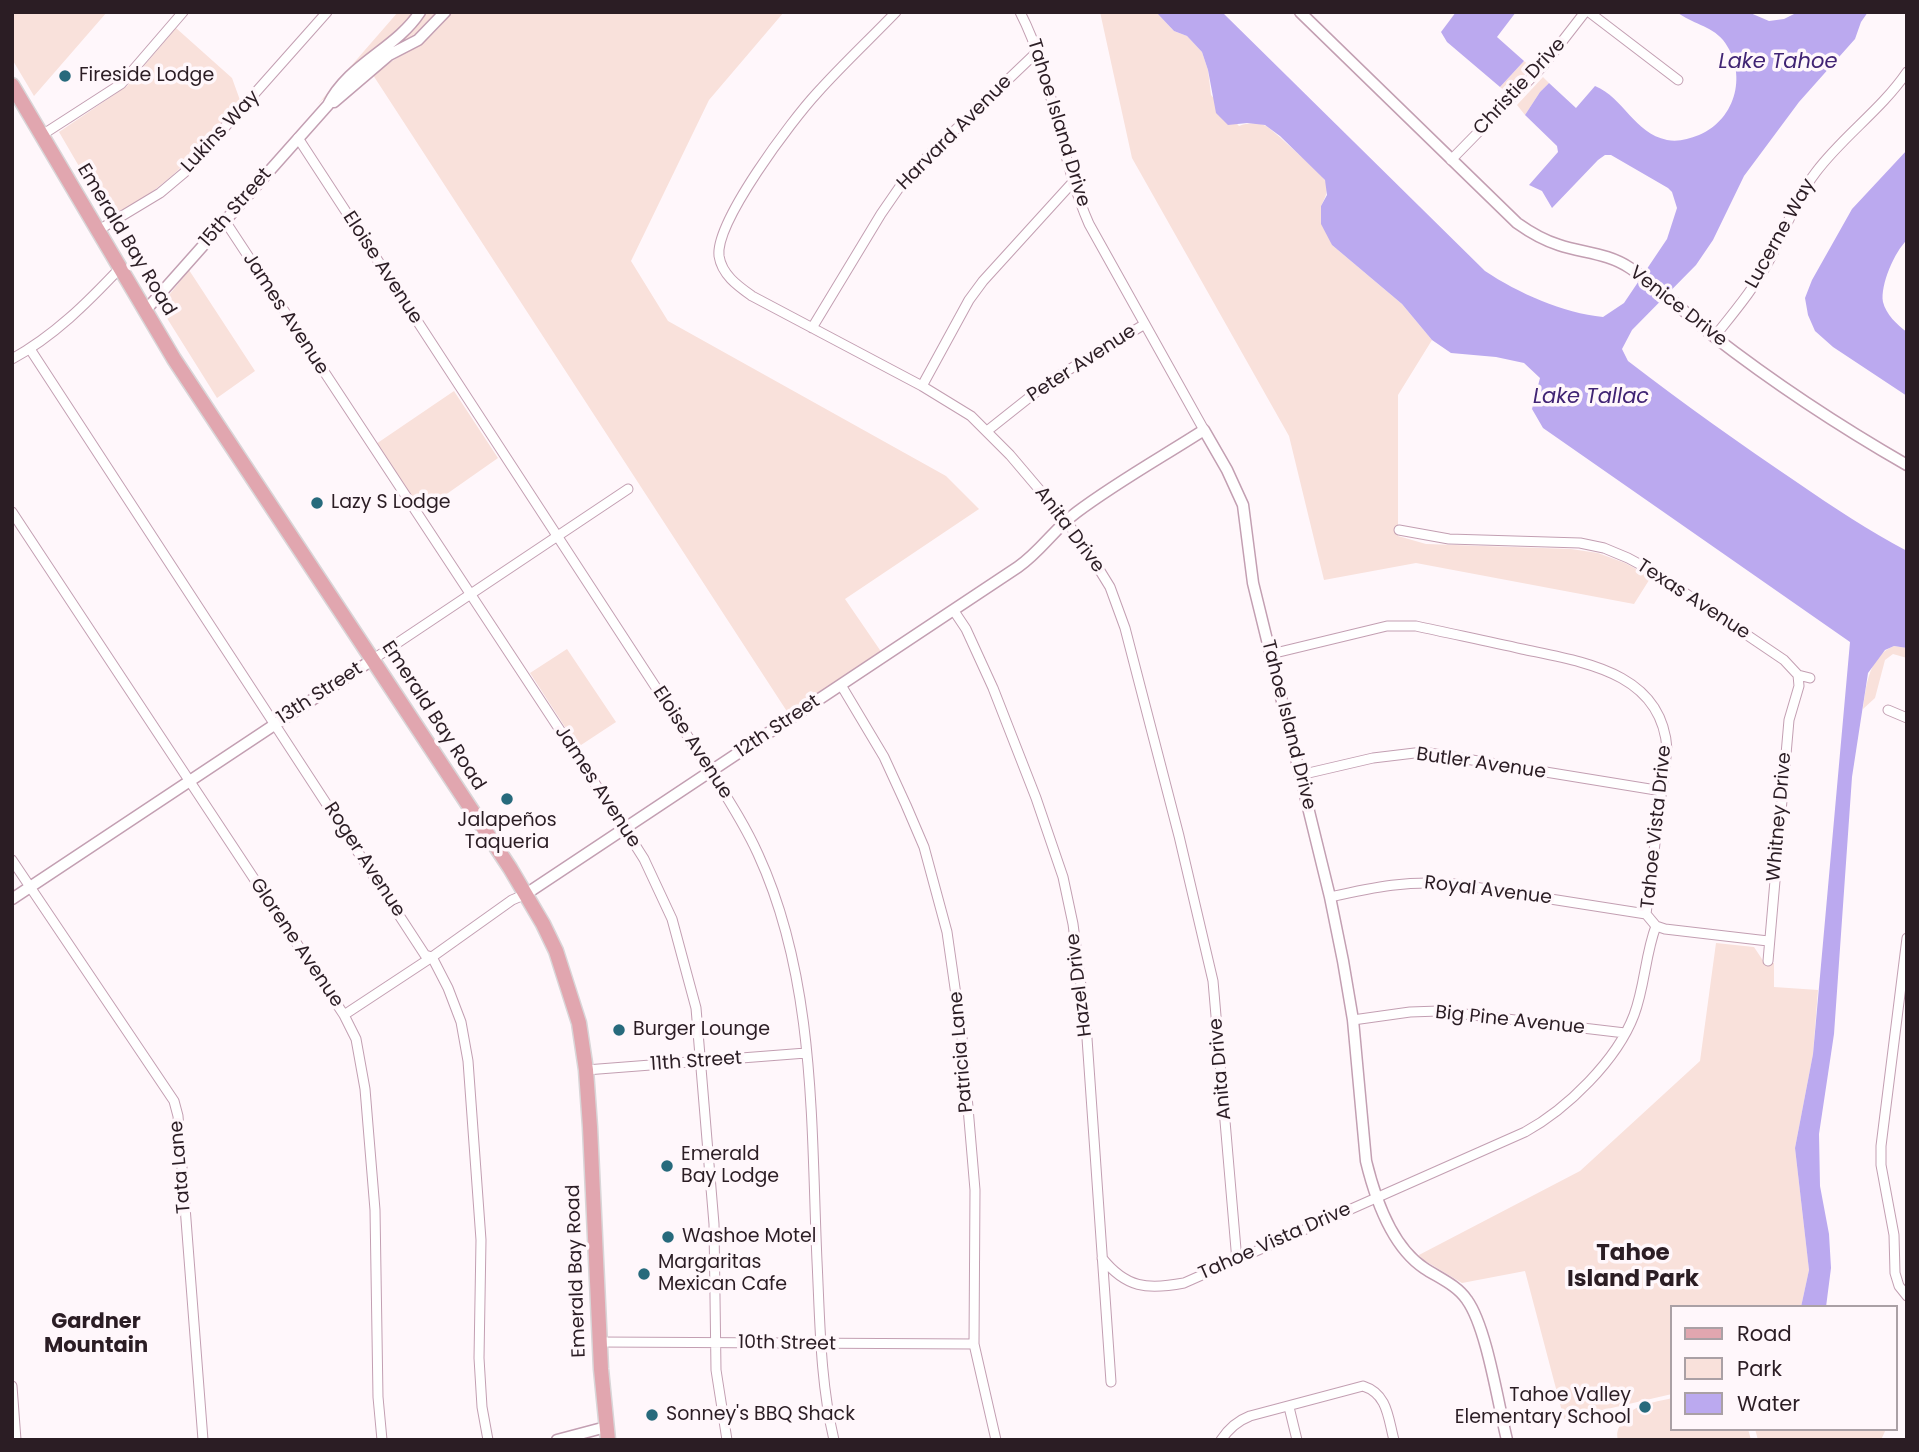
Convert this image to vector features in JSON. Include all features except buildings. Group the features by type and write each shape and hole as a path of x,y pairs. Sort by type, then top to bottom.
{"main road":[{"name":"Emerald Bay Road","path":"12,85 174,359 526,894 564,971 579,1023 586,1070 599,1342 607,1434"}],"street":[{"path":"41,135 121,84 183,12"},
{"name":"Lukins Way","path":"97,231 150,200 177,179 247,105 327,12"},
{"name":"15th Street","path":"145,311 328,105 348,78 400,35 420,12"},
{"name":"15th Street","path":"328,105 340,98 389,55 418,40 445,12"},
{"name":"Anita Drive","path":"896,12 816,94 786,130 745,192 720,241 721,265 739,288 922,386 961,410 987,431 1066,521 1101,569 1117,606 1204,940 1217,1011 1237,1261"},
{"name":"Tahoe Island Drive","path":"1020,12 1038,51 1073,182 1090,224 1227,470 1243,505 1253,583 1330,897 1343,961 1353,1020 1366,1161 1377,1196 1396,1238 1423,1268 1454,1286 1474,1311 1507,1440"},
{"name":"Venice Drive","path":"1300,12 1517,223 1538,237 1562,246 1602,255 1629,267 1714,337 1827,416 1907,465"},
{"path":"1587,12 1678,80"},
{"name":"Christie Drive","path":"1451,160 1543,66 1587,12"},
{"name":"Harvard Avenue","path":"812,328 901,185 1038,51"},
{"name":"Lucerne Way","path":"1714,337 1761,275 1793,208 1816,172 1884,102 1907,72"},
{"name":"Eloise Avenue","path":"298,138 711,772 744,825 759,856 770,884 794,969 806,1053 824,1386 834,1440"},
{"path":"922,386 969,300 983,281 1073,182"},
{"name":"James Avenue","path":"225,221 625,829 644,859 672,919 696,1008 702,1063 714,1224 718,1392 726,1440"},
{"path":"12,359 30,349 83,306 120,268"},
{"name":"Peter Avenue","path":"987,431 1050,381 1145,324"},
{"name":"Roger Avenue","path":"30,349 425,955 432,957 448,988 461,1022 468,1061 481,1240 479,1358 482,1406 488,1440"},
{"name":"12th Street","path":"344,1015 512,900 526,894 625,829 1032,558 1066,521 1204,429"},
{"name":"13th Street","path":"12,899 628,489"},
{"name":"Glorene Avenue","path":"12,512 344,1015 356,1039 365,1090 375,1210 378,1397 382,1440"},
{"name":"Texas Avenue","path":"1399,530 1449,539 1580,543 1604,548 1654,572 1784,660 1798,675 1810,678"},
{"name":"Hazel Drive","path":"954,611 966,629 993,688 1036,798 1063,877 1073,923 1086,1024 1111,1382"},
{"name":"Tahoe Vista Drive","path":"1102,1258 1122,1279 1135,1284 1152,1287 1184,1283 1543,1122 1581,1089 1625,1033 1638,1001 1656,926 1646,914 1667,749 1666,731 1661,716 1633,686 1593,664 1403,625 1387,626 1271,654"},
{"name":"Whitney Drive","path":"1768,961 1789,720 1799,686 1798,675"},
{"name":"Patricia Lane","path":"841,685 869,729 906,805 924,847 947,932 962,1037 975,1190 974,1344 996,1440"},
{"path":"1888,710 1907,718"},
{"name":"Butler Avenue","path":"1300,775 1373,758 1423,752 1662,791"},
{"name":"Tata Lane","path":"12,860 174,1101 179,1130 203,1440"},
{"name":"Royal Avenue","path":"1330,897 1400,883 1425,882 1455,884 1646,914"},
{"path":"1656,926 1768,941"},
{"path":"1907,938 1881,1146 1881,1165 1891,1213 1895,1273 1899,1286 1907,1296"},
{"name":"Big Pine Avenue","path":"1353,1020 1410,1012 1439,1012 1625,1033"},
{"name":"11th Street","path":"586,1070 806,1053"},
{"name":"10th Street","path":"599,1342 974,1344"},
{"path":"12,1386 16,1440"},
{"path":"1221,1440 1228,1429 1250,1416 1363,1387 1373,1389 1385,1404 1394,1440"},
{"path":"1289,1407 1297,1440"},
{"path":"557,1440 607,1434"}],"green space":[{"path":"12,12 107,12 34,96 12,59"},
{"path":"398,12 414,12 400,30 318,104"},
{"path":"425,12 440,12 425,30 348,84"},
{"path":"450,12 784,12 709,100 631,261 668,321 946,476 979,509 845,599 882,653 788,713 373,75 434,33"},
{"path":"1100,12 1156,12 1174,31 1187,36 1202,52 1208,70 1211,95 1239,126 1252,123 1266,126 1325,180 1327,190 1321,206 1332,245 1402,304 1432,340 1398,395 1398,536 1426,544 1571,549 1598,553 1651,577 1634,604 1416,563 1324,580 1289,436 1132,158"},
{"path":"176,28 232,78 241,103 197,152 164,182 128,207 108,216 59,132 127,86"},
{"path":"1524,61 1532,68 1506,92 1500,87"},
{"path":"1543,77 1549,83 1525,115 1517,105"},
{"path":"189,270 255,371 217,398 165,315 162,304"},
{"path":"454,391 498,458 421,512 376,444"},
{"path":"1894,646 1907,648 1907,658 1893,654 1885,660 1875,698 1863,709 1870,672 1879,657"},
{"path":"567,649 616,722 578,747 530,673"},
{"path":"1716,943 1754,947 1764,962 1774,963 1774,987 1818,990 1813,1054 1795,1148 1809,1270 1801,1305 1671,1305 1671,1394 1564,1419 1525,1271 1462,1283 1417,1256 1580,1171 1700,1061"},
{"path":"1671,1398 1671,1431 1749,1431 1751,1440 1618,1440 1617,1433 1625,1417 1643,1405"},
{"path":"1756,1431 1885,1431 1881,1440 1758,1440"}],"water":[{"name":"Lake Tallac","path":"1156,12 1222,12 1485,271 1541,301 1603,317 1624,303 1667,239 1677,208 1668,188 1611,155 1605,155 1552,208 1542,191 1529,185 1558,152 1557,146 1525,115 1540,92 1549,83 1576,108 1595,86 1605,91 1637,123 1656,136 1671,141 1687,139 1712,128 1730,106 1735,93 1735,66 1723,40 1677,12 1748,12 1769,21 1784,19 1798,12 1868,12 1855,39 1799,102 1744,176 1713,240 1696,265 1632,330 1622,349 1628,361 1733,439 1838,510 1907,551 1907,648 1894,646 1885,650 1868,673 1852,777 1834,1034 1819,1134 1820,1186 1829,1234 1831,1268 1826,1305 1801,1305 1809,1270 1795,1148 1813,1054 1850,642 1543,428 1532,409 1540,378 1524,363 1496,357 1451,353 1432,340 1402,304 1332,245 1321,224 1321,206 1327,195 1325,180 1265,125 1228,125 1216,113 1202,52 1187,36 1174,31"},
{"path":"1456,12 1516,12 1497,37 1524,61 1500,87 1447,42 1441,32"},
{"path":"1907,150 1907,240 1889,269 1883,302 1889,315 1907,332 1907,396 1833,347 1815,331 1805,298 1812,280 1852,209"}],"place":[{"name":"Fireside Lodge","path":"65,76"},
{"name":"Lazy S Lodge","path":"317,503"},
{"name":"Jalapeños Taqueria","path":"507,799"},
{"name":"Burger Lounge","path":"619,1030"},
{"name":"Emerald Bay Lodge","path":"667,1166"},
{"name":"Washoe Motel","path":"668,1237"},
{"name":"Margaritas Mexican Cafe","path":"644,1274"},
{"name":"Tahoe Valley Elementary School","path":"1645,1407"},
{"name":"Sonney's BBQ Shack","path":"652,1415"}],"district":[{"name":"Tahoe Island Park","path":"1633,1267"},
{"name":"Gardner Mountain","path":"96,1335"}],"water label":[{"name":"Lake Tahoe","path":"1778,63"}]}
